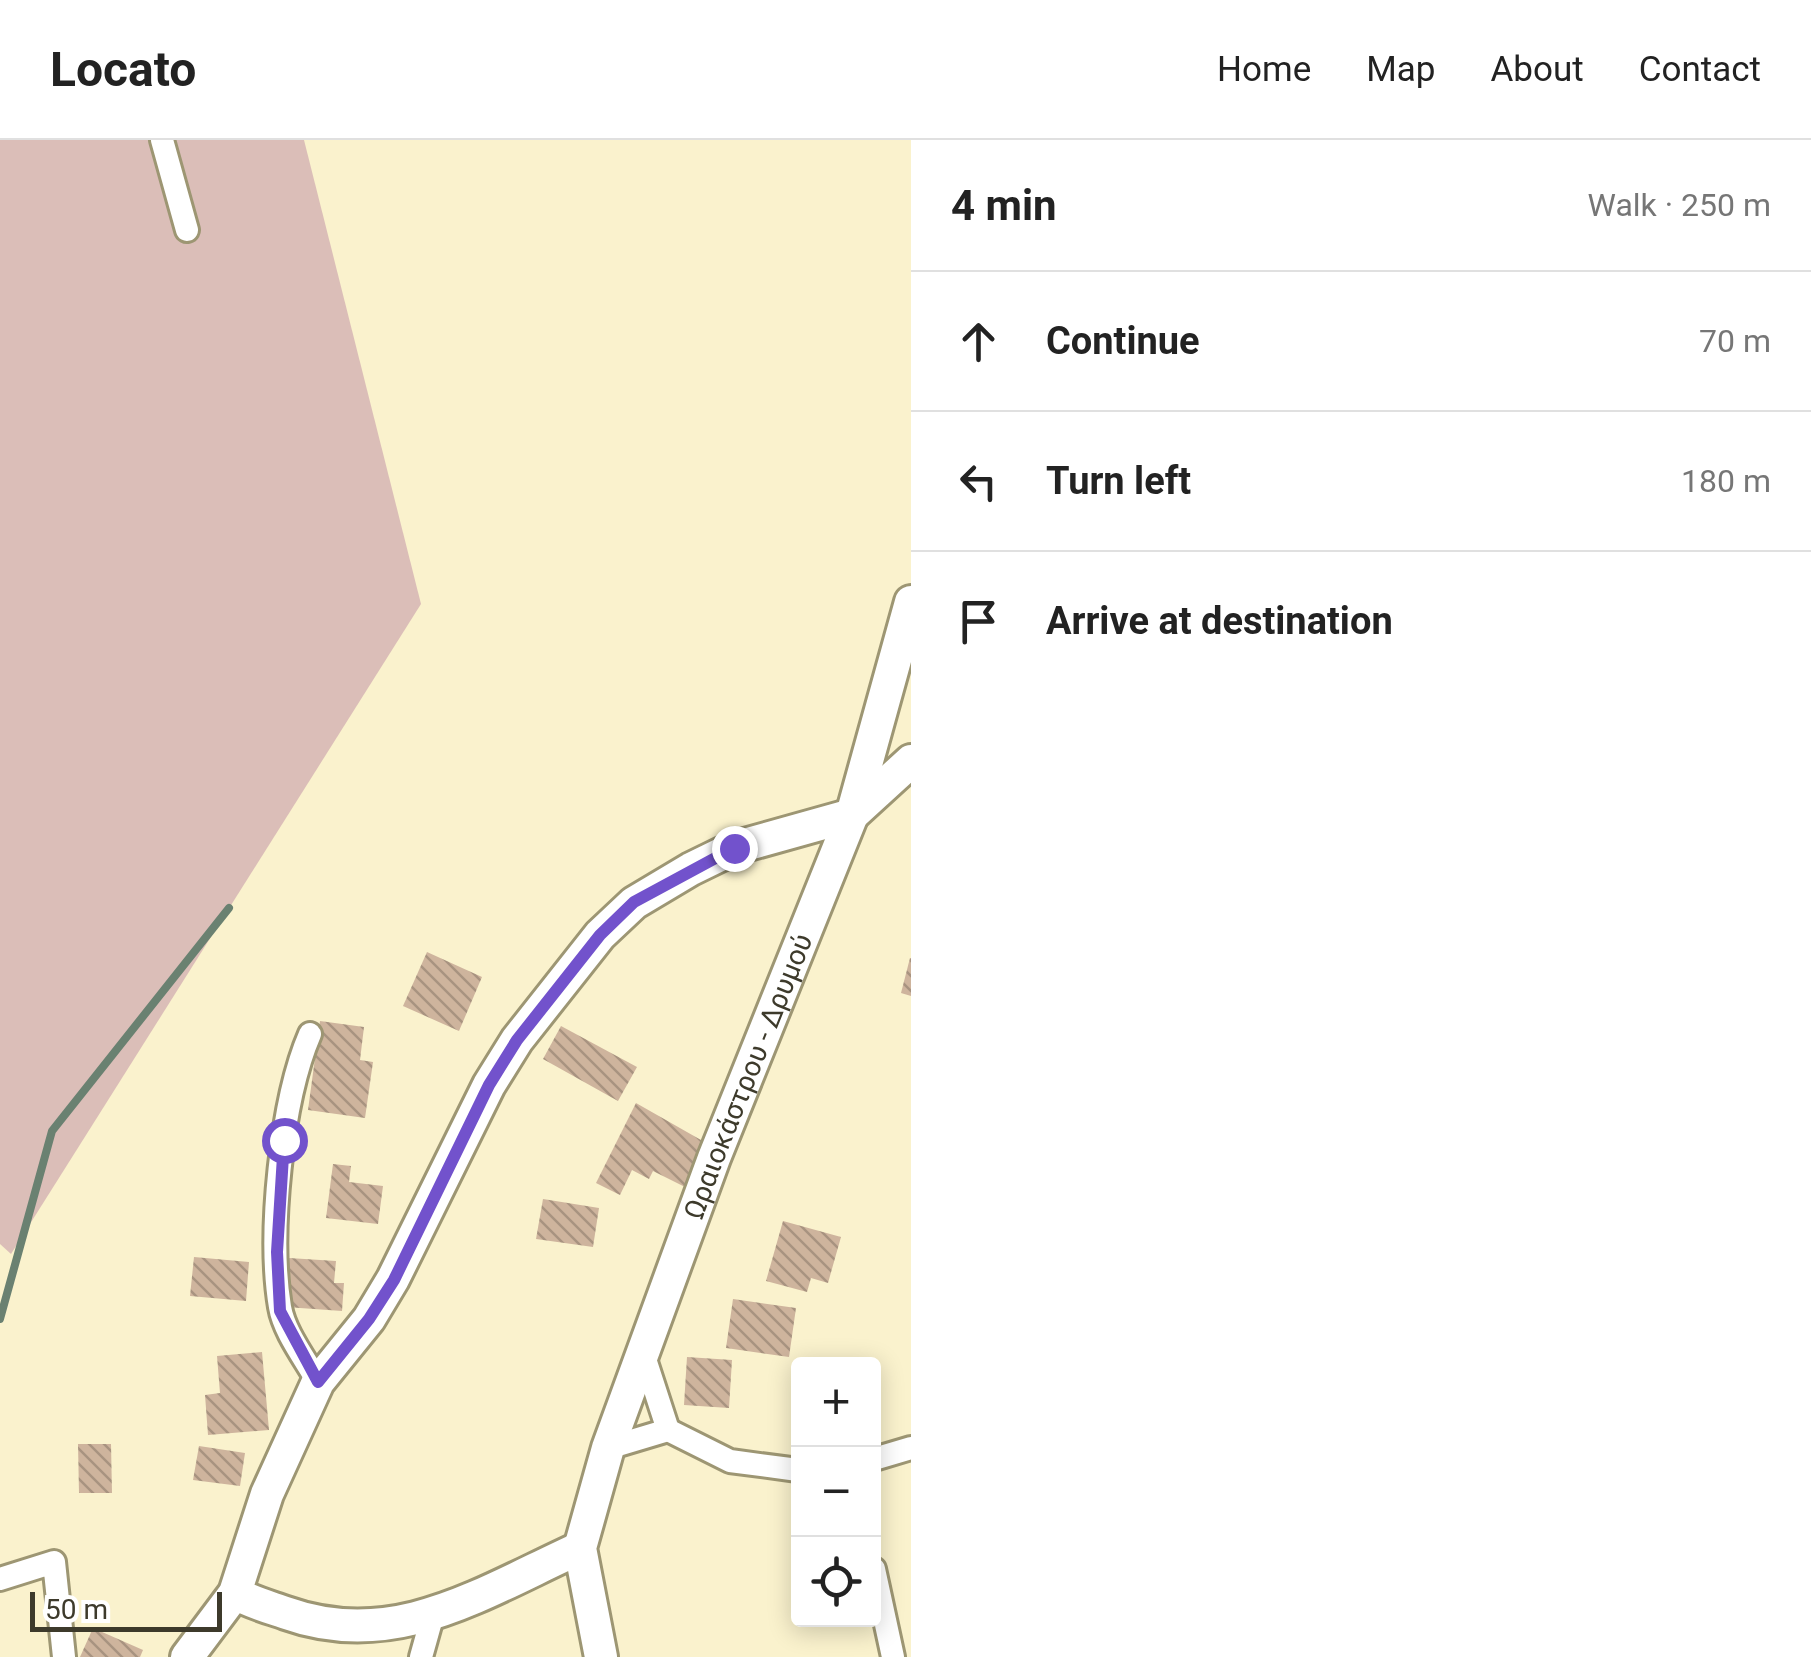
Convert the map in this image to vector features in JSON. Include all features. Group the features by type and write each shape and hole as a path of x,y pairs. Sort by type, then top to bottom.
{"main road":[{"name":"Ωραιοκάστρου - Δρυμού","path":"580,1548 608,1448 714,1158 852,815 911,602"},
{"path":"187,1657 235,1593 267,1494 318,1382 369,1319 394,1280 489,1085 517,1040 600,935 634,902 720,855 852,815 911,761"},
{"path":"235,1593 309,1621 373,1628 433,1614 580,1548 601,1657"}],"street":[{"path":"162,140 187,230"},
{"path":"310,1034 296,1066 284,1140 277,1252 280,1311 318,1382"},
{"path":"644,1356 668,1430"},
{"path":"608,1448 668,1430 730,1461 791,1469"},
{"path":"881,1457 911,1448"},
{"path":"0,1579 54,1562 64,1657"},
{"path":"881,1601 893,1657"},
{"path":"421,1657 433,1614"}],"shaded area":[{"path":"0,140 304,140 421,604 11,1254 0,1244"}],"building":[{"path":"427,952 482,977 459,1031 403,1006"},
{"path":"911,958 911,996 901,993"},
{"path":"320,1021 364,1027 360,1060 373,1062 365,1118 308,1110"},
{"path":"561,1026 637,1067 618,1101 543,1059"},
{"path":"636,1103 708,1144 687,1188 653,1171 649,1179 632,1170 620,1195 596,1183"},
{"path":"333,1164 351,1166 349,1182 383,1186 378,1224 326,1218"},
{"path":"543,1199 599,1208 593,1247 536,1239"},
{"path":"783,1221 841,1237 828,1283 811,1278 807,1292 766,1281"},
{"path":"194,1257 249,1262 246,1301 190,1296"},
{"path":"289,1258 336,1261 334,1283 344,1283 342,1311 286,1307"},
{"path":"733,1299 796,1308 789,1357 726,1348"},
{"path":"262,1352 269,1430 208,1435 205,1395 220,1393 217,1356"},
{"path":"687,1357 732,1360 729,1408 684,1405"},
{"path":"78,1444 111,1444 112,1493 79,1493"},
{"path":"199,1446 245,1453 240,1486 193,1480"},
{"path":"93,1628 143,1650 140,1657 80,1657"}],"waterway":[{"path":"0,1319 52,1131 229,908"}],"route":[{"path":"284,1140 277,1252 280,1311 318,1382 369,1319 394,1280 489,1085 517,1040 600,935 634,902 734,848"}]}
